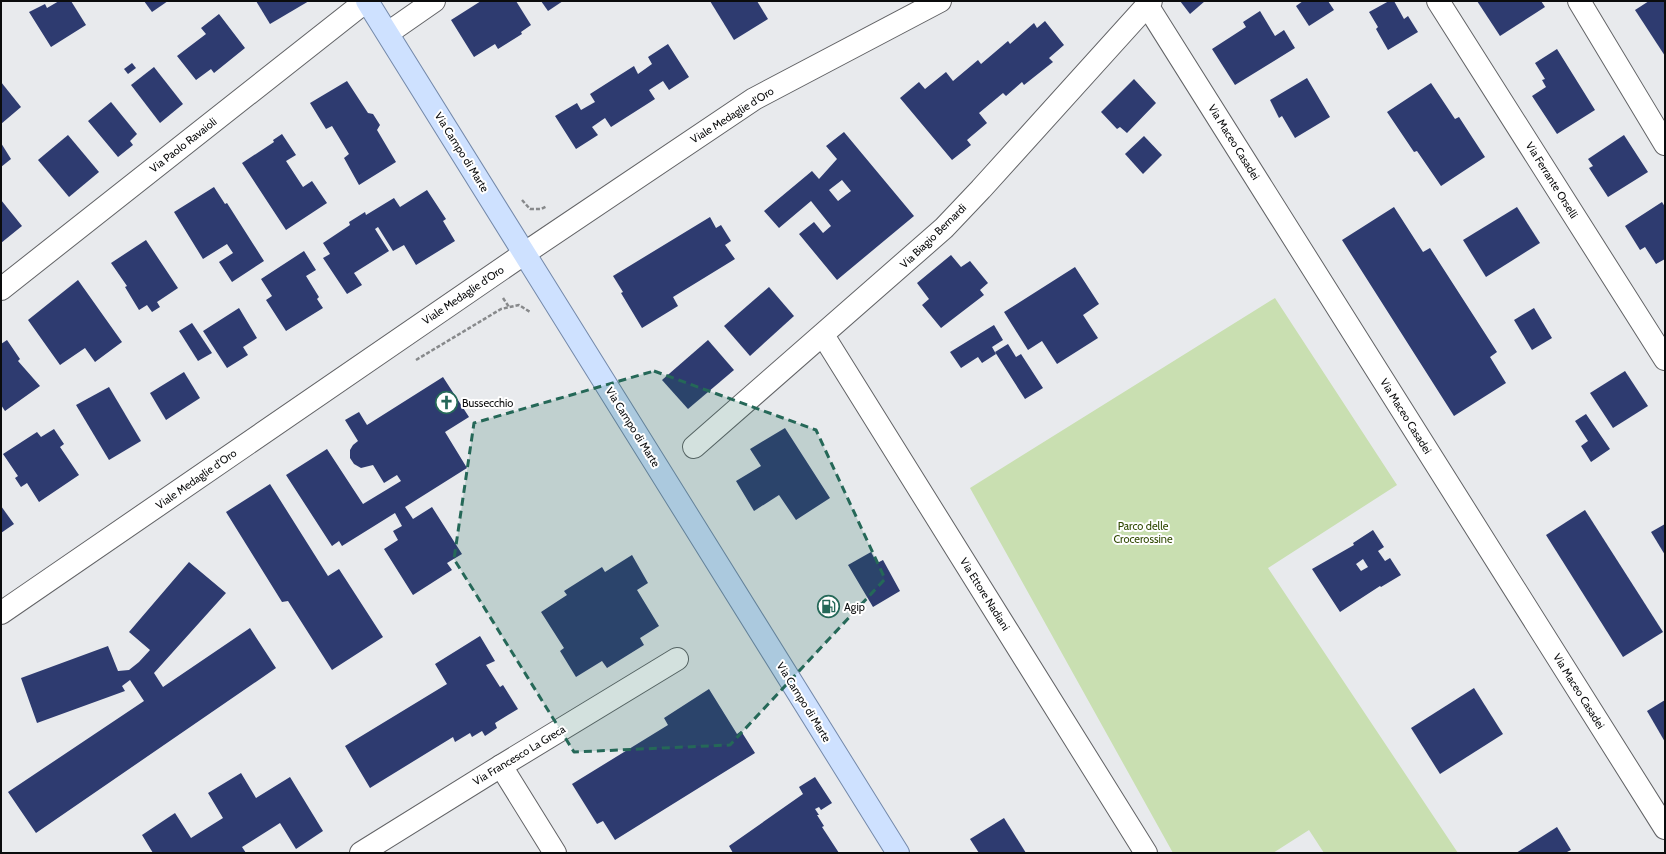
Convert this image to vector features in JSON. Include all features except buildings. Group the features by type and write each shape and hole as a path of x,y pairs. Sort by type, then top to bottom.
{"main road":[{"name":"Via Campo di Marte","path":"366,1 388,33 898,853"}],"street":[{"name":"Via Paolo Ravaioli","path":"1,289 366,1"},
{"path":"388,33 434,1"},
{"name":"Viale Medaglie d'Oro","path":"1,613 525,253 754,99 940,1"},
{"name":"Via Ferrante Orselli","path":"1438,1 1665,359"},
{"path":"1579,1 1665,144"},
{"name":"Via Biagio Bernardi","path":"694,447 944,228 982,189 1149,3"},
{"name":"Via Maceo Casadei","path":"1149,3 1665,828"},
{"name":"Via Ettore Nadiani","path":"823,335 1146,853"},
{"name":"Via Francesco La Greca","path":"361,853 677,659"},
{"path":"501,766 555,853"}],"highlighted area":[{"path":"654,371 816,430 885,579 730,745 574,752 454,559 474,423"}],"green space":[{"name":"Parco delle Crocerossine","path":"1275,298 1397,485 1268,568 1458,853 1324,853 1309,830 1273,853 1173,853 970,488"}],"place":[{"name":"Bussecchio","path":"447,403"},
{"name":"Agip","path":"829,607"}]}
